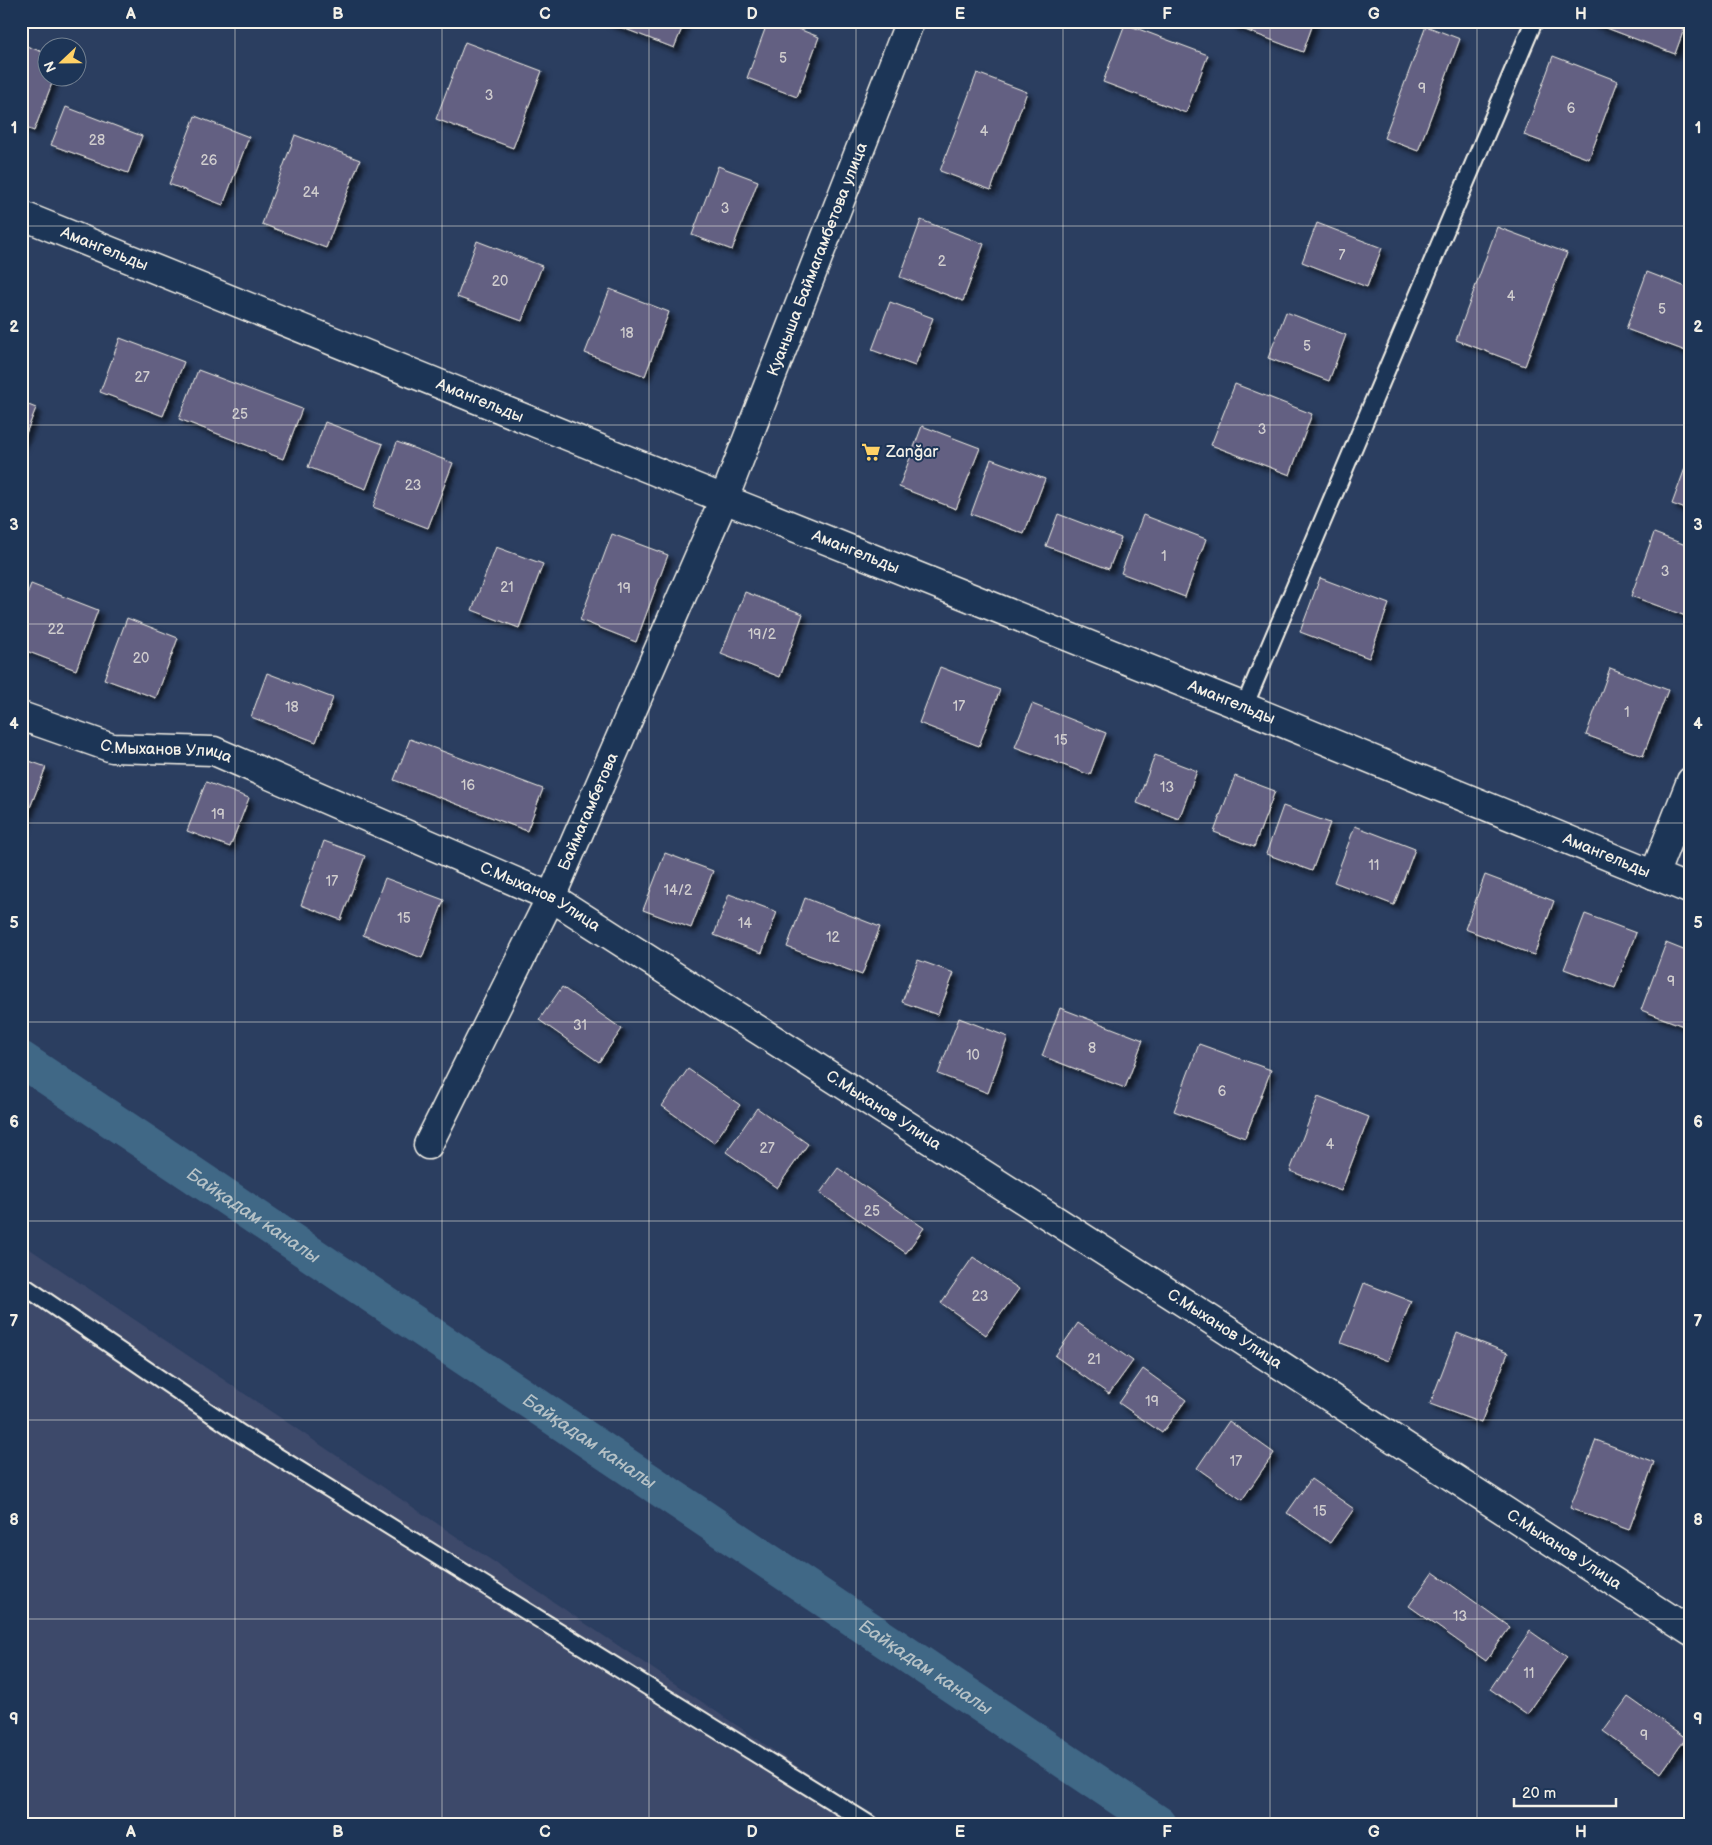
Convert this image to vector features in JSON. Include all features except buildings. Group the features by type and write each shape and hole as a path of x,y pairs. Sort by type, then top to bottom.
{"street":[{"name":"Куаныша Баймагамбетова улица","path":"724,499 910,21"},
{"name":"Амангельды","path":"21,214 1244,707 1691,890"},
{"name":"Баймагамбетова","path":"428,1145 551,897 724,499"},
{"name":"С.Мыханов Улица","path":"21,716 112,748 214,751 551,897 1214,1321 1691,1632"},
{"path":"1654,875 1691,781"}],"lane":[{"path":"1244,707 1534,21"},
{"path":"21,1284 241,1434 869,1824"}],"shaded area":[{"path":"21,1243 883,1824 21,1824"}],"waterway":[{"name":"Байқадам каналы","path":"21,1059 1159,1824"}],"place":[{"name":"Zanğar","path":"871,452"}]}
